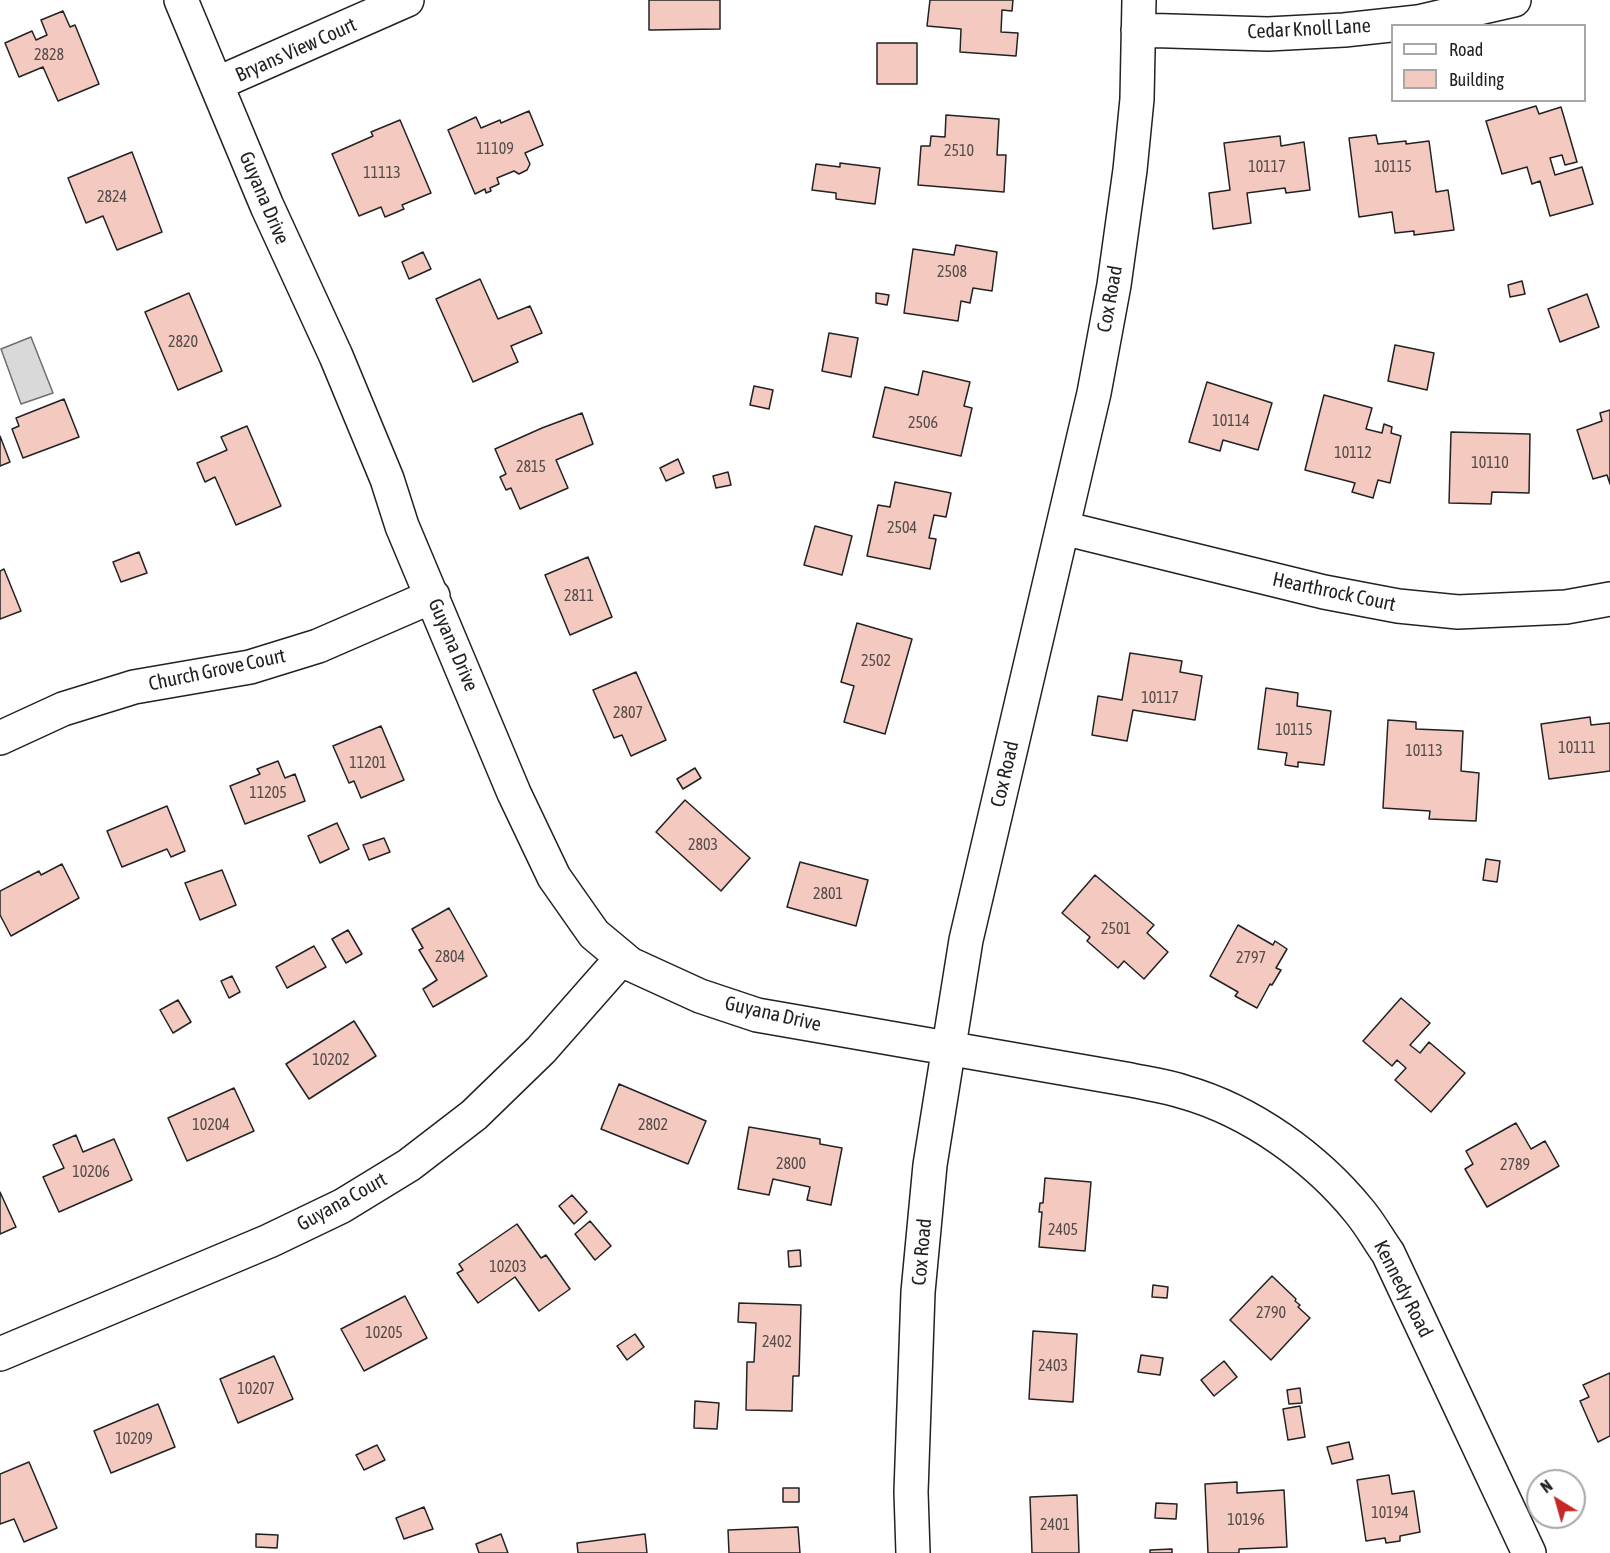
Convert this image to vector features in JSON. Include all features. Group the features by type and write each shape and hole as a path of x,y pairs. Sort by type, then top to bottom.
{"street":[{"name":"Guyana Drive","path":"181,0 267,206 340,366 387,478 402,526 514,793 554,877 594,934 622,958 654,977 691,993 757,1015 948,1048"},
{"name":"Bryans View Court","path":"216,84 407,0"},
{"name":"Cedar Knoll Lane","path":"1400,24 1418,22 1514,0"},
{"name":"Cedar Knoll Lane","path":"1139,15 1268,34 1391,25"},
{"name":"Cox Road","path":"913,1553 911,1491 918,1292 930,1165 966,940 1094,393 1114,285 1130,171 1137,99 1139,15"},
{"name":"Hearthrock Court","path":"1063,528 1324,592 1398,606 1458,612 1566,607 1610,598"},
{"name":"Church Grove Court","path":"0,738 63,709 134,687 250,667 318,646 433,596"},
{"name":"Guyana Court","path":"0,1354 269,1240 342,1206 409,1165 474,1115 491,1099 541,1050 622,958"},
{"name":"Kennedy Road","path":"948,1048 1131,1080 1185,1092 1227,1108 1270,1131 1310,1161 1359,1211 1388,1253 1529,1553"}],"shaded area":[{"path":"31,337 53,393 21,404 1,349"}],"building":[{"path":"649,0 720,0 720,29 649,30"},
{"path":"930,0 1013,0 1012,11 1002,10 1001,32 1018,33 1016,56 960,52 961,29 927,26"},
{"path":"63,11 70,27 75,25 99,84 58,101 43,67 19,77 5,43 32,31 36,40 47,35 41,20"},
{"path":"877,43 917,43 917,84 877,84"},
{"path":"1536,106 1539,114 1561,107 1577,162 1565,165 1562,155 1550,158 1555,175 1582,167 1593,204 1550,216 1540,181 1532,184 1527,167 1502,174 1486,121"},
{"path":"529,111 543,145 525,153 530,164 527,170 519,174 514,171 497,178 499,184 490,188 491,191 486,193 485,189 475,194 448,130 476,117 481,128 500,120 501,123"},
{"path":"946,115 999,119 997,155 1006,155 1004,192 918,185 921,146 930,146 931,136 945,137"},
{"path":"400,120 431,193 402,205 404,209 385,217 381,207 359,216 332,154 373,136 371,132"},
{"path":"1376,135 1378,144 1429,141 1436,192 1448,190 1454,230 1414,235 1414,231 1395,233 1392,212 1359,217 1349,138"},
{"path":"1280,136 1281,146 1304,142 1310,190 1286,193 1285,188 1247,193 1251,223 1213,229 1209,193 1230,190 1224,143"},
{"path":"132,152 162,232 117,250 103,216 86,223 68,178"},
{"path":"840,163 880,168 875,204 836,199 836,193 812,190 816,164 840,167"},
{"path":"956,245 997,252 992,291 973,288 970,303 961,301 958,321 904,313 913,249 954,255"},
{"path":"423,252 431,269 409,279 402,262"},
{"path":"480,279 498,319 530,306 542,333 511,346 518,362 473,382 436,299"},
{"path":"1522,281 1525,294 1510,297 1508,285"},
{"path":"189,293 222,371 178,390 145,312"},
{"path":"876,293 889,295 887,305 876,303"},
{"path":"1587,294 1599,327 1560,342 1548,309"},
{"path":"829,333 858,338 851,377 822,371"},
{"path":"1395,345 1434,353 1427,390 1388,381"},
{"path":"923,371 970,382 964,406 972,408 961,456 873,437 885,387 918,395"},
{"path":"1207,382 1272,403 1258,450 1223,440 1220,451 1189,442"},
{"path":"754,386 773,390 769,409 750,405"},
{"path":"1324,395 1372,408 1366,429 1382,433 1384,424 1392,427 1391,433 1401,436 1390,483 1378,480 1373,498 1352,492 1355,483 1305,470"},
{"path":"64,399 79,437 23,458 12,429 19,426 16,418"},
{"path":"1610,410 1610,484 1607,475 1593,479 1577,430 1602,421 1600,413"},
{"path":"582,413 593,444 556,460 568,488 520,509 511,488 506,490 500,477 506,474 495,449"},
{"path":"247,426 281,506 236,525 215,477 205,482 197,463 227,450 221,437"},
{"path":"1451,432 1530,434 1529,493 1492,492 1491,504 1449,503"},
{"path":"0,436 10,462 0,466"},
{"path":"678,459 684,473 666,481 660,468"},
{"path":"728,472 731,485 716,488 713,476"},
{"path":"895,482 951,493 946,517 934,515 929,538 936,539 930,569 867,556 878,505 890,507"},
{"path":"815,526 852,536 842,575 804,565"},
{"path":"139,552 147,573 121,582 113,562"},
{"path":"588,557 612,617 570,635 545,575"},
{"path":"4,569 21,611 0,619 0,571"},
{"path":"857,623 912,639 885,734 844,722 854,686 841,682"},
{"path":"1130,653 1182,661 1180,672 1202,676 1195,720 1133,710 1127,741 1092,735 1098,696 1122,700"},
{"path":"636,672 666,740 631,756 622,735 614,738 593,690"},
{"path":"1266,688 1298,693 1297,706 1331,711 1324,765 1298,762 1298,767 1285,765 1287,753 1258,749"},
{"path":"1590,717 1591,725 1610,723 1610,771 1549,779 1541,724"},
{"path":"1388,720 1416,722 1416,729 1463,731 1461,771 1479,773 1476,821 1429,819 1430,811 1383,808"},
{"path":"381,726 404,780 361,798 354,781 349,783 333,746"},
{"path":"278,761 285,778 295,774 305,801 245,824 230,786 260,774 257,769"},
{"path":"695,768 701,778 683,789 677,779"},
{"path":"685,800 750,858 721,891 656,832"},
{"path":"167,806 185,851 171,857 167,849 122,867 107,831"},
{"path":"337,823 349,849 320,863 308,836"},
{"path":"384,838 390,852 369,860 363,845"},
{"path":"1486,859 1500,861 1497,882 1483,880"},
{"path":"800,862 868,880 856,926 787,907"},
{"path":"62,864 79,898 11,936 0,915 0,891 39,871 41,875"},
{"path":"222,870 236,905 200,920 185,883"},
{"path":"1095,875 1154,925 1147,933 1168,952 1144,979 1124,961 1118,968 1087,941 1090,937 1062,913"},
{"path":"449,908 487,976 433,1007 423,989 437,980 419,950 423,948 412,929"},
{"path":"1238,925 1273,945 1275,941 1287,949 1276,968 1281,970 1272,985 1270,984 1257,1008 1235,996 1238,992 1210,976"},
{"path":"348,930 362,954 346,963 332,939"},
{"path":"314,946 326,967 287,988 276,967"},
{"path":"232,976 240,992 229,998 221,981"},
{"path":"1401,998 1430,1023 1410,1045 1420,1053 1429,1042 1465,1073 1431,1112 1395,1080 1406,1068 1397,1060 1392,1066 1363,1041"},
{"path":"178,1000 191,1022 173,1033 160,1010"},
{"path":"354,1021 376,1056 309,1099 286,1064"},
{"path":"619,1084 706,1121 688,1164 601,1129"},
{"path":"234,1088 254,1131 187,1161 168,1118"},
{"path":"1516,1123 1531,1149 1545,1141 1559,1166 1487,1207 1465,1169 1473,1164 1466,1151"},
{"path":"749,1127 820,1139 820,1144 842,1148 831,1205 807,1200 810,1187 773,1179 769,1195 738,1189"},
{"path":"76,1135 83,1152 114,1139 132,1180 59,1212 43,1177 64,1168 53,1145"},
{"path":"1045,1178 1091,1182 1085,1251 1039,1247 1042,1212 1039,1212 1040,1203 1043,1203"},
{"path":"0,1192 16,1227 0,1234"},
{"path":"572,1195 587,1212 574,1224 559,1206"},
{"path":"590,1221 611,1246 595,1260 575,1234"},
{"path":"517,1224 541,1258 546,1255 570,1289 539,1311 515,1277 478,1303 457,1273 463,1270 459,1264"},
{"path":"800,1250 801,1266 789,1267 788,1251"},
{"path":"1272,1276 1296,1299 1295,1301 1300,1305 1298,1307 1310,1318 1271,1360 1230,1320"},
{"path":"1153,1285 1168,1287 1167,1298 1152,1297"},
{"path":"405,1296 427,1338 364,1371 341,1329"},
{"path":"739,1303 801,1305 799,1376 793,1376 792,1411 746,1410 747,1362 754,1362 756,1323 738,1322"},
{"path":"1033,1331 1077,1334 1073,1402 1029,1399"},
{"path":"635,1334 644,1347 627,1360 617,1346"},
{"path":"1141,1355 1163,1358 1160,1375 1138,1372"},
{"path":"274,1356 293,1399 238,1423 220,1379"},
{"path":"1224,1361 1237,1377 1214,1396 1201,1380"},
{"path":"1610,1373 1610,1436 1598,1442 1580,1401 1589,1397 1583,1385"},
{"path":"1300,1388 1302,1403 1289,1404 1287,1390"},
{"path":"695,1401 719,1403 717,1429 694,1428"},
{"path":"158,1404 175,1447 111,1473 94,1431"},
{"path":"1300,1406 1305,1437 1288,1440 1283,1409"},
{"path":"1349,1442 1353,1459 1332,1464 1327,1447"},
{"path":"377,1445 385,1460 364,1470 356,1455"},
{"path":"29,1462 57,1528 24,1542 14,1519 0,1524 0,1474"},
{"path":"1389,1475 1392,1494 1414,1491 1420,1532 1400,1536 1400,1541 1386,1543 1385,1538 1366,1541 1357,1480"},
{"path":"1237,1482 1237,1493 1284,1490 1287,1547 1239,1549 1239,1553 1208,1553 1205,1484"},
{"path":"783,1488 799,1488 799,1502 783,1502"},
{"path":"1077,1495 1079,1553 1032,1553 1030,1497"},
{"path":"1156,1503 1177,1504 1176,1519 1155,1518"},
{"path":"424,1507 433,1529 404,1539 396,1518"},
{"path":"798,1527 800,1553 729,1553 728,1530"},
{"path":"256,1534 278,1535 277,1548 256,1547"},
{"path":"501,1534 508,1553 479,1553 476,1544"},
{"path":"645,1534 647,1553 578,1553 577,1543"},
{"path":"1172,1549 1172,1553 1150,1553 1150,1550"}]}
